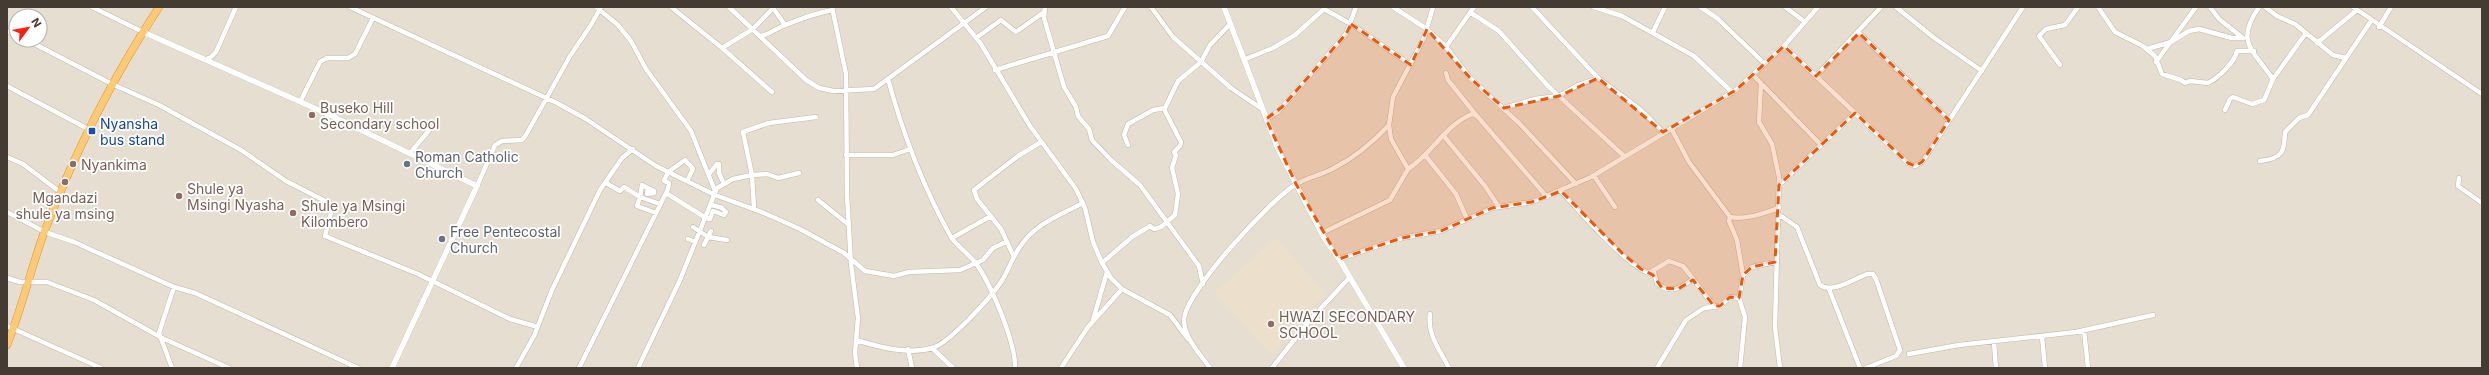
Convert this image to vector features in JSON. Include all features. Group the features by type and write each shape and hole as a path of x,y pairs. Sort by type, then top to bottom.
{"highway":[{"path":"7,345 10,327 29,281 60,192 88,129 112,84 159,7"}],"street":[{"path":"92,7 143,32 410,153 477,186"},
{"path":"204,60 211,57 216,52 236,7"},
{"path":"350,7 548,99 586,119 668,172 715,195 754,209 813,236 844,253 865,271 894,276 909,272 960,270 975,262 983,260 993,248 1006,242"},
{"path":"671,7 722,48 772,92"},
{"path":"729,7 753,28 806,80 819,88 846,92 874,89 933,44 986,7"},
{"path":"951,7 976,38 1041,142 1076,189 1083,203 1093,242 1107,272 1122,289 1170,315 1210,368"},
{"path":"995,70 1108,36 1125,7"},
{"path":"1224,7 1266,119 1296,184 1322,233 1340,259 1404,368"},
{"path":"1266,119 1273,116 1282,107 1335,48 1346,34 1351,24 1356,7"},
{"path":"1393,7 1427,29 1446,47 1471,79 1504,108 1576,184"},
{"path":"1408,169 1391,139 1389,125 1393,97 1411,65 1427,29 1433,7"},
{"path":"1446,47 1474,7"},
{"path":"1532,7 1598,78 1641,110 1663,132"},
{"path":"1594,7 1622,16 1694,56 1732,92"},
{"path":"1653,32 1665,7"},
{"path":"1700,7 1718,18 1765,64"},
{"path":"1785,7 1805,22"},
{"path":"1340,259 1402,238 1441,231 1499,207 1532,202 1594,176 1663,132 1732,92 1784,46 1818,7"},
{"path":"1816,76 1859,33 1882,7"},
{"path":"1896,7 1933,37 1982,71"},
{"path":"1784,46 1908,163 1915,166 1922,162 2023,7"},
{"path":"2060,65 2039,36 2046,29 2065,25 2078,7"},
{"path":"2100,7 2115,32 2147,49 2155,56 2156,62 2162,74 2181,80 2185,83 2190,81 2208,83 2221,74 2236,57 2237,51 2254,51"},
{"path":"2156,62 2196,7"},
{"path":"2210,7 2219,19 2244,39 2273,79"},
{"path":"2244,39 2247,25 2259,7"},
{"path":"2265,7 2277,16 2295,24 2333,55 2346,58"},
{"path":"2380,27 2391,7"},
{"path":"392,368 434,281 495,145 502,141 522,140 548,99 570,56 599,8 618,25 631,41 646,69 691,131 716,188 715,195"},
{"path":"722,48 753,28 773,8 785,25"},
{"path":"1154,8 1173,37 1231,88 1262,109"},
{"path":"2317,43 2355,8 2371,21 2482,94"},
{"path":"760,36 768,35 785,25 796,22 807,15 833,9 843,55 846,92 846,155 849,225 851,260 858,318 856,340 857,368"},
{"path":"976,38 1001,20 1016,32 1045,9 1054,52 1064,87 1076,107 1078,116 1089,129 1092,140 1111,160 1140,185 1199,266 1203,284"},
{"path":"1243,60 1273,48 1295,35 1324,9 1351,24 1411,65"},
{"path":"1471,13 1499,31 1559,96 1624,156"},
{"path":"300,102 320,62 327,58 348,58 355,54 373,18"},
{"path":"2260,160 2273,159 2279,155 2285,145 2285,132 2299,118 2308,115 2371,21"},
{"path":"1164,109 1178,81 1201,62 1210,45 1230,24"},
{"path":"2147,49 2171,42 2189,31 2199,29 2232,38 2244,39"},
{"path":"1859,33 1949,120"},
{"path":"2225,110 2230,99 2233,97 2252,104 2264,100 2273,79 2306,33"},
{"path":"42,48 112,84 159,105 241,150 286,181 333,205 325,236 434,281 510,319 538,327"},
{"path":"1446,73 1448,80 1477,116 1547,197"},
{"path":"1753,75 1821,146"},
{"path":"1504,108 1535,99 1559,96 1578,85 1598,78"},
{"path":"888,79 910,149 952,238 975,262 992,293 1008,334 1015,358 1015,368"},
{"path":"1761,83 1759,122 1772,144 1779,185 1775,327 1780,368"},
{"path":"7,86 88,129"},
{"path":"1102,262 1132,237 1150,226 1154,229 1175,215 1178,194 1172,168 1176,155 1174,152 1180,146 1181,142 1164,109"},
{"path":"1128,145 1124,135 1128,124 1153,110 1164,109"},
{"path":"1779,185 1855,113"},
{"path":"1322,233 1390,200 1408,169 1425,155 1443,135 1464,118 1472,114 1477,116"},
{"path":"754,209 752,175 743,132 769,123 816,117"},
{"path":"1189,340 1184,320 1191,298 1203,284 1218,262 1259,217 1296,184 1337,167 1389,125"},
{"path":"410,153 431,128"},
{"path":"1671,128 1689,162 1730,217 1729,221 1737,240 1743,275 1739,298 1745,317 1740,368"},
{"path":"1443,135 1485,186 1499,207"},
{"path":"1014,257 1001,229 977,199 974,190 1018,156 1041,142"},
{"path":"516,368 538,327 559,274 587,221 595,201 622,158 633,149"},
{"path":"846,155 893,155 910,149"},
{"path":"1425,155 1456,194 1467,219"},
{"path":"7,157 23,164 60,192"},
{"path":"579,368 666,194 669,183 664,181 668,172 685,160 693,169 688,181"},
{"path":"709,174 717,164 719,164 719,173 724,184"},
{"path":"638,368 712,205 718,188 724,184 752,175 767,174 778,178 799,173"},
{"path":"1594,176 1615,207"},
{"path":"2459,178 2458,186 2482,203"},
{"path":"606,183 620,191 624,186 640,197 660,204"},
{"path":"648,188 642,185 637,206 656,212"},
{"path":"1561,191 1622,253 1645,272 1654,272 1669,261 1683,266 1714,306"},
{"path":"666,194 706,218 710,219 713,211 723,216 726,212 722,208 712,205"},
{"path":"818,200 849,225"},
{"path":"856,340 878,346 908,349 932,348 950,338 1003,279 1026,237 1038,227 1083,203"},
{"path":"1730,217 1737,218 1779,211"},
{"path":"1779,211 1797,227 1820,285 1829,288 1867,274 1872,274 1876,279 1900,350 1896,356 1866,368"},
{"path":"7,212 45,232 74,242 174,287 195,293 358,368"},
{"path":"952,238 991,216"},
{"path":"693,227 708,237 727,240"},
{"path":"704,245 711,231"},
{"path":"688,239 695,242"},
{"path":"1743,275 1752,267 1775,262 1777,256"},
{"path":"1092,323 1107,272"},
{"path":"1654,272 1657,283 1669,290 1678,289 1694,280"},
{"path":"1272,368 1309,321 1350,277"},
{"path":"7,278 20,282 47,282 94,300 162,338 229,368"},
{"path":"172,368 159,333 174,287"},
{"path":"1829,288 1860,368"},
{"path":"1061,368 1092,323 1122,289"},
{"path":"1657,368 1686,320 1704,308 1720,306 1730,296 1739,298"},
{"path":"1430,314 1428,324 1438,351 1449,368"},
{"path":"1909,354 1940,347 1994,342 2084,330 2153,315"},
{"path":"10,327 101,368"},
{"path":"2084,330 2088,368"},
{"path":"2042,336 2045,368"},
{"path":"1994,342 1996,368"},
{"path":"932,348 953,368"},
{"path":"908,349 912,368"}],"highlighted area":[{"path":"1351,24 1411,65 1427,29 1471,79 1504,108 1559,96 1598,78 1663,132 1736,90 1784,46 1816,76 1859,33 1949,120 1922,162 1915,166 1908,163 1855,113 1779,185 1775,262 1752,267 1743,275 1739,298 1730,297 1720,306 1714,306 1693,280 1678,289 1662,288 1653,275 1641,269 1622,253 1561,191 1532,202 1492,208 1441,231 1402,238 1339,259 1296,184 1266,119 1282,107 1346,34"}],"shaded area":[{"path":"7,7 2482,7 2482,368 7,368"},
{"name":"HWAZI SECONDARY SCHOOL","path":"1276,238 1325,293 1272,355 1214,293"}],"place":[{"name":"Buseko Hill Secondary school","path":"312,115"},
{"name":"Nyansha bus stand","path":"92,131"},
{"name":"Nyankima","path":"73,164"},
{"name":"Roman Catholic Church","path":"407,164"},
{"name":"Mgandazi shule ya msing","path":"65,182"},
{"name":"Shule ya Msingi Nyasha","path":"179,196"},
{"name":"Shule ya Msingi Kilombero","path":"293,213"},
{"name":"Free Pentecostal Church","path":"442,239"},
{"name":"HWAZI SECONDARY SCHOOL","path":"1271,324"}]}
